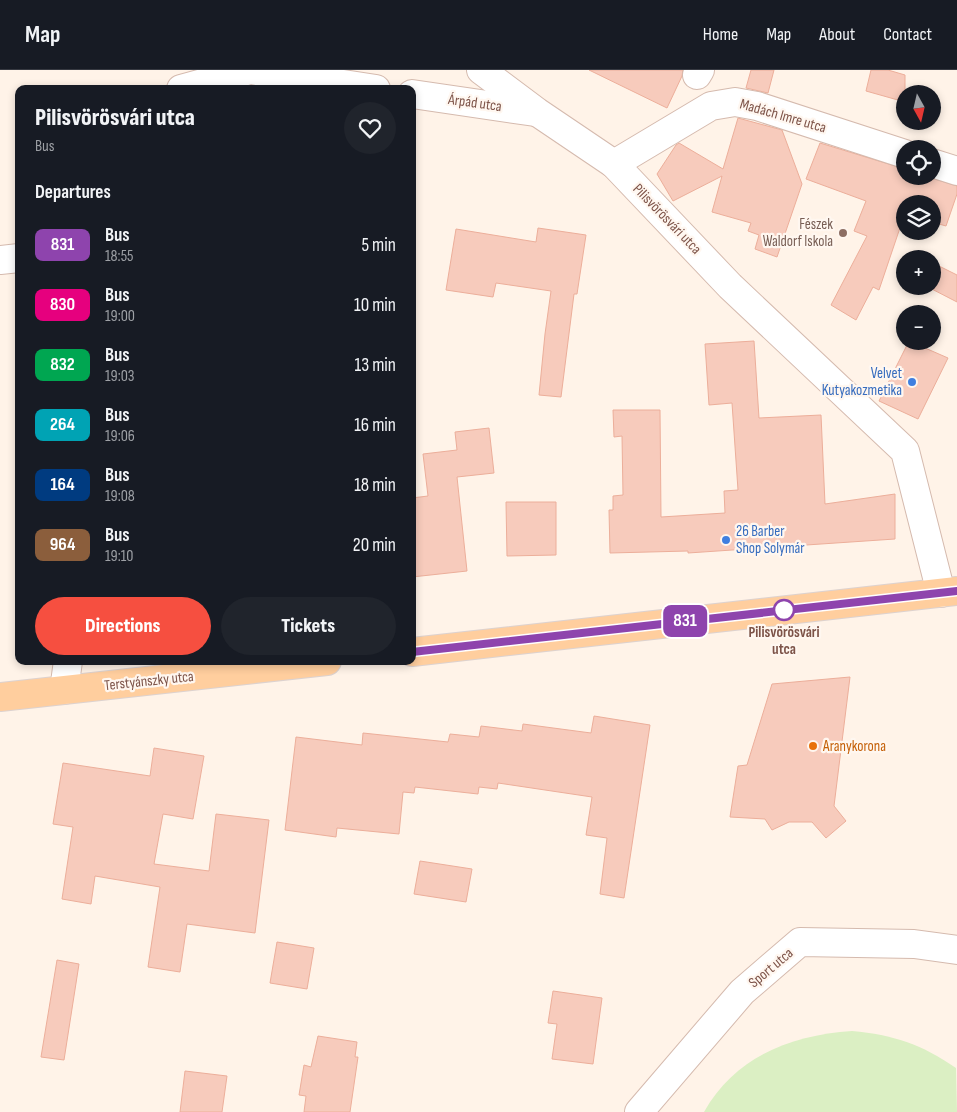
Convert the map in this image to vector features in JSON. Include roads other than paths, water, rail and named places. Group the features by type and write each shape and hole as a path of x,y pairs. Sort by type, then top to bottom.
{"main road":[{"path":"416,652 949,592"},
{"name":"Terstyánszky utca","path":"0,696 291,665"}],"street":[{"path":"196,85 250,70 349,85"},
{"name":"Pilisvörösvári utca","path":"481,70 537,112 614,164 730,286 906,451 949,592"},
{"name":"Árpád utca","path":"416,95 537,112"},
{"name":"Madách Imre utca","path":"614,164 711,106 735,102 756,106 896,151"},
{"path":"941,166 957,170"},
{"path":"0,260 15,258"},
{"path":"64,690 67,665"},
{"name":"Sport utca","path":"639,1112 742,992 800,942 914,944 957,950"}],"place":[{"name":"Fészek Waldorf Iskola","path":"843,233"},
{"name":"Velvet Kutyakozmetika","path":"912,382"},
{"name":"26 Barber Shop Solymár","path":"726,540"},
{"name":"Pilisvörösvári utca","path":"784,610"},
{"name":"Aranykorona","path":"813,746"}]}
